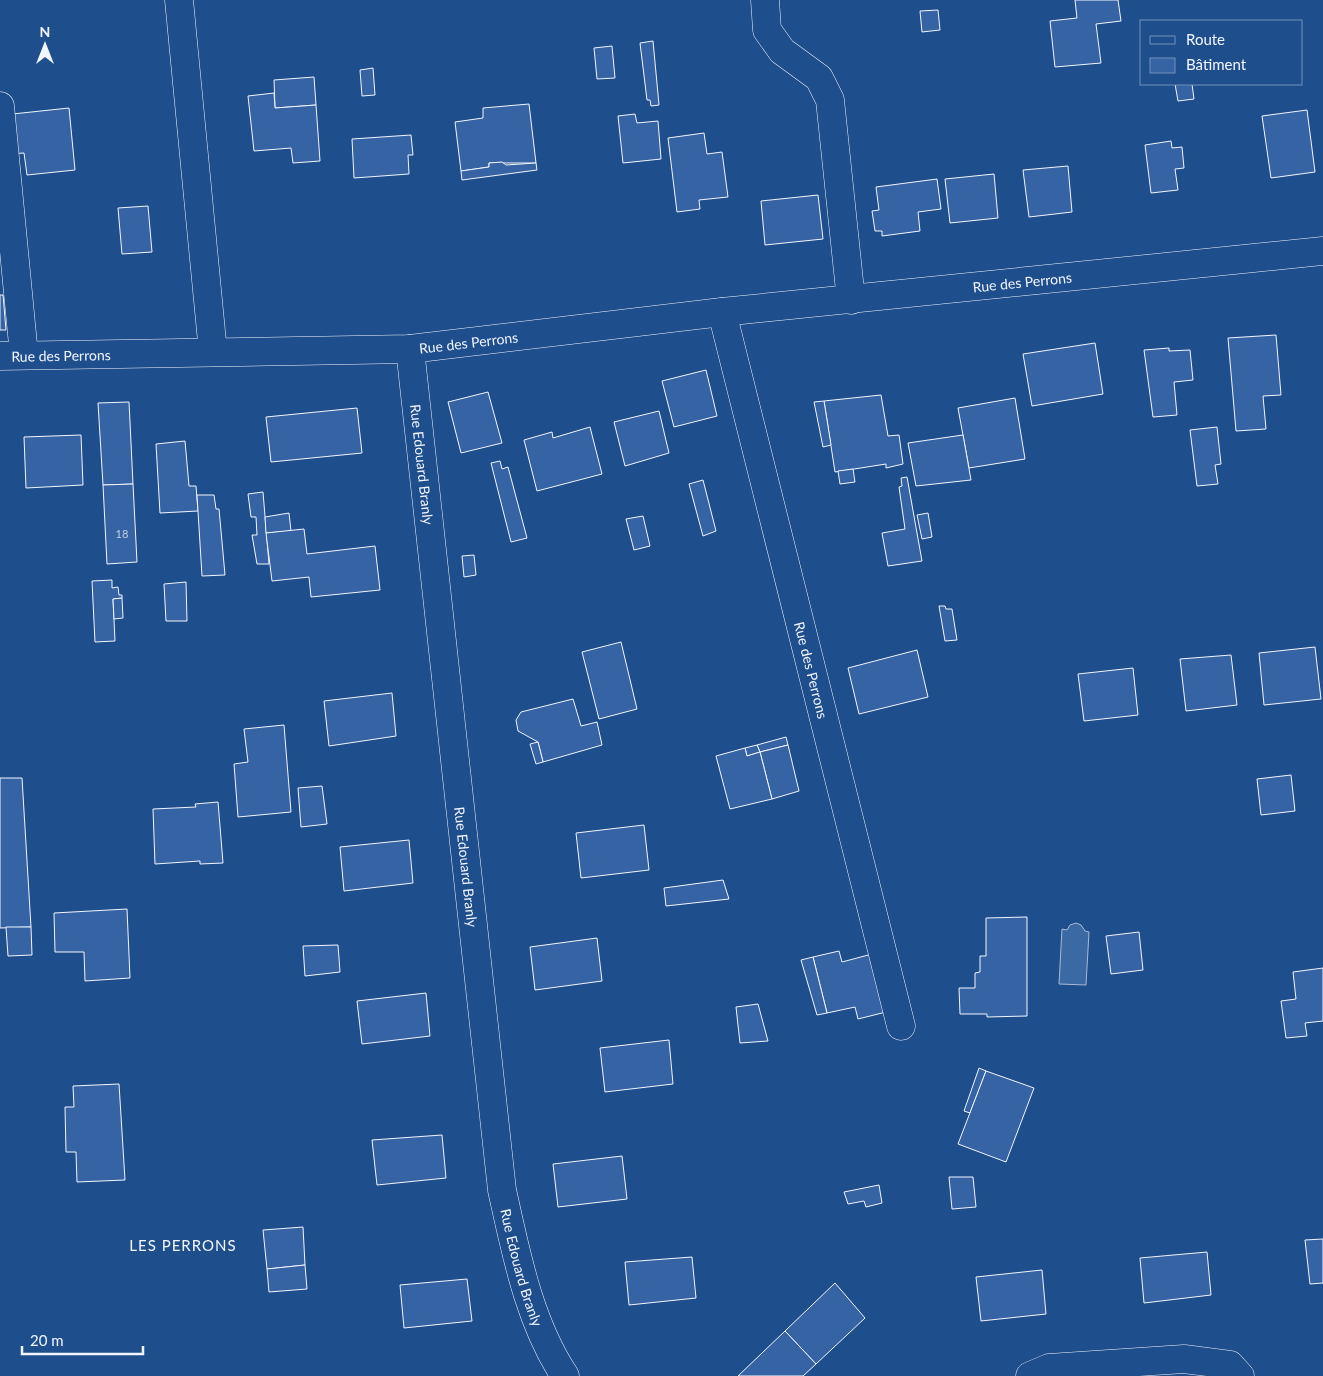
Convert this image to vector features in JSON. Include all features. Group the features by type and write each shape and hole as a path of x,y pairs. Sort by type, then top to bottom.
{"street":[{"path":"179,0 213,352"},
{"path":"765,0 767,30 782,51 819,78 830,100 851,300"},
{"path":"0,106 12,356"},
{"name":"Rue des Perrons","path":"12,356 410,349 722,312 1323,251"},
{"name":"Rue des Perrons","path":"722,312 901,1026"},
{"name":"Rue Edouard Branly","path":"410,349 502,1190 522,1279 555,1361 565,1376"},
{"path":"1030,1376 1049,1368 1184,1358 1230,1365 1240,1376"}],"water":[{"path":"1076,923 1089,932 1086,985 1059,984 1062,929 1067,930 1070,925"}],"building":[{"path":"1075,0 1118,0 1121,21 1096,24 1101,63 1055,67 1050,21 1077,18"},
{"path":"938,10 940,30 922,32 920,11"},
{"path":"653,41 659,105 651,106 650,100 647,100 640,43"},
{"path":"612,46 615,78 597,79 594,48"},
{"path":"373,68 375,95 362,96 360,70"},
{"path":"314,77 316,105 275,108 274,80"},
{"path":"1175,85 1192,85 1194,99 1178,101"},
{"path":"274,93 275,108 316,105 320,161 293,163 291,148 254,151 248,96"},
{"path":"529,104 536,163 489,163 489,167 461,171 455,122 483,118 483,108"},
{"path":"69,108 75,170 27,175 24,153 7,154 3,115"},
{"path":"1307,110 1315,172 1271,178 1262,116"},
{"path":"635,114 637,123 658,121 661,159 623,163 618,116"},
{"path":"704,133 707,154 722,152 728,197 699,200 700,209 677,212 668,138"},
{"path":"411,135 413,155 408,155 409,174 354,178 352,139"},
{"path":"1171,141 1172,148 1182,147 1184,168 1175,169 1178,190 1151,193 1145,145"},
{"path":"502,162 506,165 536,163 537,170 462,180 461,171 489,167 489,163"},
{"path":"1068,166 1072,212 1029,217 1023,170"},
{"path":"994,174 998,218 950,223 945,179"},
{"path":"937,179 941,209 918,212 920,231 882,236 882,231 875,231 872,211 879,210 876,187"},
{"path":"818,195 823,239 765,245 761,201"},
{"path":"148,206 152,252 122,254 118,208"},
{"path":"0,295 3,295 6,330 0,330"},
{"path":"1276,335 1281,395 1263,396 1266,429 1236,431 1228,338"},
{"path":"1095,343 1103,394 1032,406 1023,354"},
{"path":"1169,348 1169,351 1190,350 1193,380 1174,382 1177,415 1153,417 1144,350"},
{"path":"706,370 717,416 674,427 662,381"},
{"path":"488,392 502,443 461,453 448,402"},
{"path":"881,395 888,436 899,435 903,464 886,468 886,464 835,472 824,401"},
{"path":"1015,398 1025,459 969,468 958,408"},
{"path":"824,401 831,445 823,447 814,402"},
{"path":"129,402 133,484 103,485 98,403"},
{"path":"357,408 362,453 271,462 266,417"},
{"path":"659,411 669,453 625,466 614,422"},
{"path":"590,427 602,474 537,491 524,440 552,432 553,438"},
{"path":"1217,427 1221,464 1215,465 1218,484 1197,486 1190,430"},
{"path":"81,435 83,485 26,488 24,437"},
{"path":"963,435 971,480 916,486 908,443"},
{"path":"185,441 189,486 196,486 198,511 160,513 156,444"},
{"path":"500,461 502,469 508,467 527,538 511,542 491,463"},
{"path":"853,469 855,482 840,484 838,471"},
{"path":"907,477 922,561 888,566 882,533 905,529 899,487 902,486 901,478"},
{"path":"703,480 716,531 703,536 689,484"},
{"path":"133,484 137,562 107,564 103,485"},
{"path":"263,492 269,564 257,564 252,535 257,535 256,517 251,517 248,494"},
{"path":"197,495 214,495 216,509 219,509 225,575 202,576"},
{"path":"289,513 291,531 266,533 265,517"},
{"path":"928,513 932,537 922,539 917,515"},
{"path":"643,516 650,546 634,550 626,519"},
{"path":"304,529 307,554 375,546 380,590 311,597 309,577 272,581 266,533"},
{"path":"474,555 476,575 464,577 462,556"},
{"path":"112,580 112,588 118,587 119,595 122,595 122,598 113,599 115,641 95,642 92,581"},
{"path":"186,582 187,621 166,621 164,584"},
{"path":"122,598 123,618 114,619 113,599"},
{"path":"939,606 952,609 957,640 945,641"},
{"path":"621,642 637,709 599,719 582,652"},
{"path":"1315,647 1321,699 1264,705 1259,653"},
{"path":"917,650 928,697 859,714 848,668"},
{"path":"1231,655 1237,705 1186,711 1180,659"},
{"path":"1133,668 1138,715 1084,721 1078,674"},
{"path":"392,693 396,736 329,746 324,701"},
{"path":"573,699 581,726 597,722 602,745 543,762 538,742 518,731 516,720 521,712"},
{"path":"284,725 291,812 238,817 234,764 248,762 244,729"},
{"path":"786,737 788,745 760,752 757,745"},
{"path":"538,742 543,762 536,764 530,744"},
{"path":"757,745 760,752 747,756 745,748"},
{"path":"788,745 799,791 772,799 760,752"},
{"path":"745,748 747,756 760,752 772,799 730,809 716,756"},
{"path":"1291,775 1295,811 1261,815 1257,779"},
{"path":"0,778 22,778 31,927 0,928"},
{"path":"322,786 327,824 301,827 298,788"},
{"path":"218,802 223,863 200,864 200,861 155,864 153,809 196,807 195,804"},
{"path":"644,825 649,870 581,878 576,833"},
{"path":"409,840 413,883 344,891 340,847"},
{"path":"723,880 729,899 666,906 664,888"},
{"path":"127,909 130,978 85,981 84,952 55,952 54,913"},
{"path":"1027,917 1027,1016 987,1017 987,1014 960,1014 959,988 975,988 975,973 980,972 980,956 986,956 986,918"},
{"path":"6,927 31,927 32,955 8,956"},
{"path":"1139,932 1143,970 1111,974 1106,936"},
{"path":"597,938 602,981 535,990 530,947"},
{"path":"338,945 340,972 305,976 303,946"},
{"path":"839,951 842,962 872,954 886,1012 858,1019 855,1007 827,1013 813,957"},
{"path":"813,957 827,1013 817,1015 801,960"},
{"path":"1323,968 1323,1021 1305,1023 1307,1036 1286,1038 1281,1001 1296,999 1293,972"},
{"path":"426,993 430,1036 362,1044 357,1001"},
{"path":"758,1004 768,1041 740,1043 736,1007"},
{"path":"669,1040 673,1084 605,1092 600,1048"},
{"path":"979,1068 986,1071 970,1113 964,1111"},
{"path":"986,1071 1034,1088 1006,1162 958,1144"},
{"path":"119,1084 125,1180 77,1182 76,1152 66,1152 65,1107 74,1107 73,1086"},
{"path":"442,1135 446,1178 377,1185 372,1140"},
{"path":"622,1156 627,1199 558,1207 553,1164"},
{"path":"949,1177 973,1177 976,1207 952,1209"},
{"path":"879,1185 882,1203 866,1207 864,1201 848,1204 844,1192"},
{"path":"303,1227 305,1265 267,1269 263,1230"},
{"path":"1323,1239 1323,1283 1310,1284 1305,1240"},
{"path":"1207,1252 1211,1295 1144,1303 1140,1258"},
{"path":"692,1257 696,1298 629,1305 625,1262"},
{"path":"305,1265 307,1289 269,1292 267,1269"},
{"path":"1042,1270 1046,1314 981,1321 976,1277"},
{"path":"467,1279 472,1321 404,1328 400,1285"},
{"path":"835,1283 865,1318 816,1364 785,1331"},
{"path":"785,1331 816,1364 803,1376 738,1376"}],"district":[{"name":"LES PERRONS","path":"183,1245"}]}
